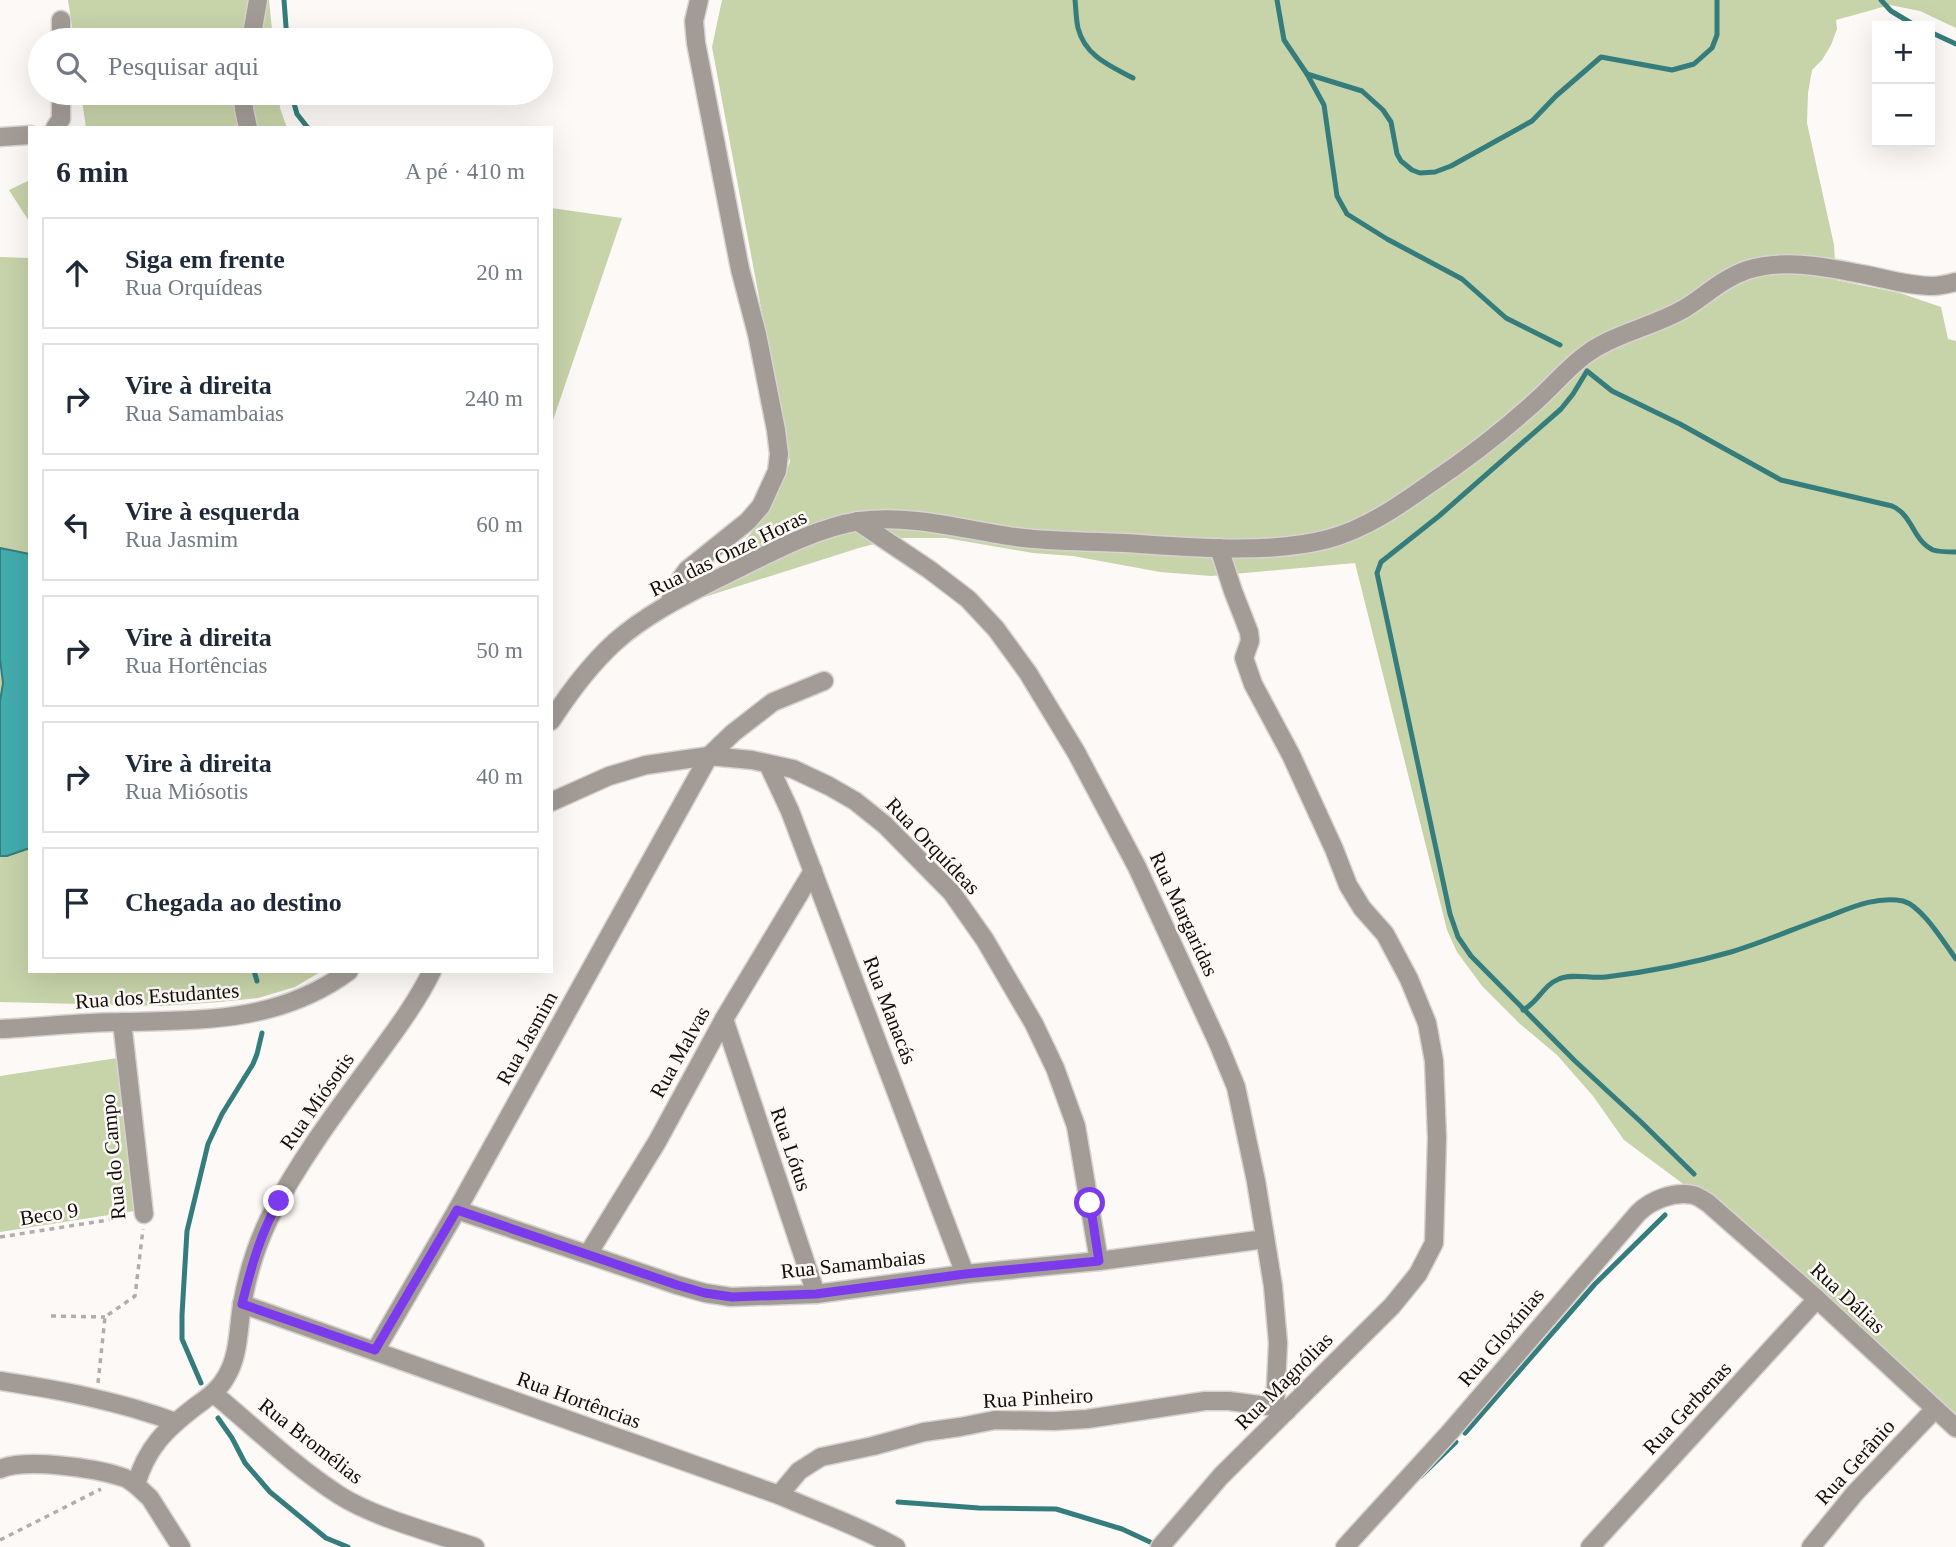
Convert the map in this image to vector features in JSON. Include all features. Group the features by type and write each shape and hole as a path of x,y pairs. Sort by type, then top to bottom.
{"street":[{"path":"254,28 258,0"},
{"path":"669,604 677,584 687,570 748,521 761,506 777,471 779,454 757,334 740,269 696,43 694,21 699,0"},
{"path":"61,20 61,28"},
{"path":"56,126 61,118 61,105"},
{"path":"243,105 247,126"},
{"path":"0,136 28,135"},
{"name":"Rua das Onze Horas","path":"553,718 589,670 616,641 669,604 776,550 825,530 857,521 895,518 1020,538 1219,548 1287,546 1328,539 1357,529 1407,501 1487,444 1590,351 1626,332 1685,308 1719,284 1742,272 1766,265 1798,265 1854,272 1903,284 1935,286 1956,282"},
{"name":"Rua Margaridas","path":"857,521 968,599 996,629 1028,673 1076,752 1137,867 1236,1087 1252,1155 1273,1286 1281,1409"},
{"name":"Rua Magnólias","path":"1160,1547 1281,1409 1392,1306 1418,1274 1434,1243 1434,1061 1427,1023 1409,979 1385,934 1362,908 1348,885 1291,755 1253,684 1244,658 1250,641 1249,632 1219,548"},
{"name":"Rua Jasmim","path":"375,1350 457,1210 709,756 733,733 773,702 824,681"},
{"name":"Rua Orquídeas","path":"553,801 609,776 646,765 709,756 752,760 793,769 855,801 885,825 952,893 985,940 1034,1024 1076,1126 1099,1261"},
{"name":"Rua Manacás","path":"768,764 790,811 965,1274"},
{"name":"Rua Malvas","path":"588,1254 657,1142 724,1019 813,871"},
{"name":"Rua dos Estudantes","path":"0,1029 211,1020 279,1008 315,992 346,973"},
{"name":"Rua Miósotis","path":"242,1304 252,1263 268,1220 313,1144 392,1035 431,973"},
{"name":"Rua Lótus","path":"724,1019 816,1294"},
{"name":"Rua do Campo","path":"122,1022 144,1214"},
{"name":"Rua Gloxínias","path":"1345,1547 1450,1432 1647,1204 1688,1194 1708,1203"},
{"name":"Rua Dálias","path":"1708,1203 1817,1299 1956,1428"},
{"name":"Rua Samambaias","path":"457,1210 677,1285 732,1297 816,1294 1265,1239"},
{"name":"Rua Gerbenas","path":"1590,1547 1817,1299"},
{"path":"130,1481 158,1440 224,1381 236,1353 242,1304"},
{"name":"Rua Hortências","path":"242,1304 779,1495 870,1533 896,1547"},
{"path":"0,1381 96,1399 145,1411 175,1422"},
{"name":"Rua Bromélias","path":"213,1392 340,1496 392,1519 475,1547"},
{"name":"Rua Pinheiro","path":"779,1495 799,1471 821,1457 924,1432 995,1420 1087,1419 1205,1401 1229,1401 1281,1409"},
{"name":"Rua Gerânio","path":"1811,1547 1855,1493 1934,1410"},
{"path":"0,1469 7,1466 46,1464 130,1481 150,1498 181,1547"}],"path":[{"name":"Beco 9","path":"0,1237 144,1214"},
{"name":"Rua do Campo","path":"105,1317 135,1296 144,1214"},
{"path":"51,1316 105,1317 96,1399"},
{"path":"0,1540 130,1481"}],"green space":[{"path":"68,0 269,0 272,28 72,28"},
{"path":"722,0 1956,0 1956,28 1920,11 1890,5 1836,20 1837,29 1831,45 1812,70 1807,123 1834,245 1836,280 1900,293 1941,307 1948,339 1956,341 1956,1414 1737,1224 1624,1140 1593,1096 1557,1055 1520,1024 1482,986 1457,952 1447,930 1355,563 1211,576 1160,572 1073,556 1033,553 946,538 898,538 695,600 770,510 790,462 712,47"},
{"path":"83,105 280,105 286,126 86,126"},
{"path":"28,181 28,220 9,190"},
{"path":"553,208 622,218 553,420"},
{"path":"0,257 28,258 28,973 319,973 295,987 258,998 220,1002 161,1006 0,1002"},
{"path":"117,1058 141,1210 0,1232 0,1076"}],"water":[{"path":"0,548 28,554 28,849 7,856 0,856 0,701 3,683 0,659"}],"waterway":[{"path":"284,0 286,28"},
{"path":"1075,0 1078,28 1086,46 1100,59 1133,78"},
{"path":"1277,0 1284,40 1324,105 1337,196 1347,214 1462,279 1506,318 1560,345"},
{"path":"1307,74 1362,91 1383,110 1391,122 1397,154 1401,161 1420,173 1435,172 1451,166 1532,121 1601,57 1672,70 1694,64 1712,48 1717,35 1717,0"},
{"path":"1881,0 1891,11 1908,21"},
{"path":"1935,34 1956,44"},
{"path":"294,105 297,114 306,126"},
{"path":"1694,1174 1575,1061 1471,956 1458,937 1450,914 1377,573 1381,562 1439,516 1561,409 1587,371 1612,391 1680,424 1781,480 1892,506 1904,515 1926,546 1935,551 1956,552"},
{"path":"1523,1010 1549,985 1564,977 1606,977 1701,960 1754,945 1851,908 1882,900 1903,901 1918,910 1956,959"},
{"path":"255,973 257,981"},
{"path":"201,1383 182,1339 187,1231 208,1144 222,1114 253,1064 262,1033"},
{"path":"1465,1433 1595,1284 1665,1215"},
{"path":"218,1418 245,1463 270,1492 326,1538 348,1547"},
{"path":"1421,1476 1456,1442"},
{"path":"898,1502 979,1508 1056,1509 1122,1529 1150,1542"}],"route":[{"path":"279,1201 268,1220 252,1263 242,1304 375,1350 457,1210 677,1285 705,1293 747,1297 816,1294 965,1274 1099,1261 1090,1203"}]}
